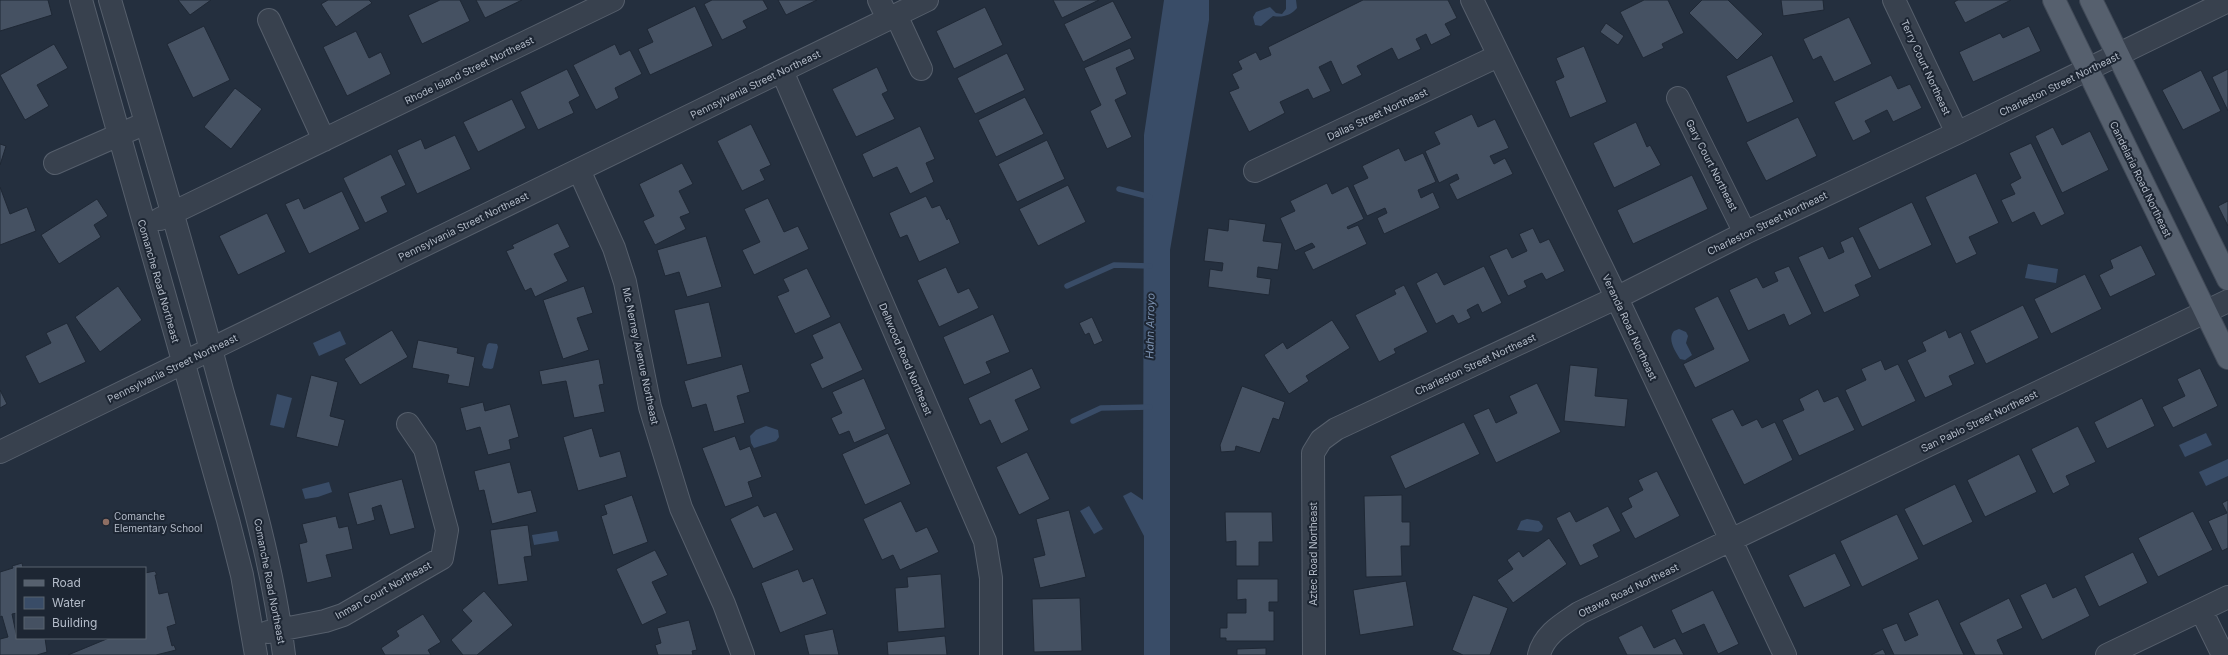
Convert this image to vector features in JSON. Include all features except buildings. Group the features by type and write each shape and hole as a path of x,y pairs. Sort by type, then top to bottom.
{"main road":[{"name":"Candelaria Road Northeast","path":"2054,0 2228,358"},
{"path":"2091,0 2228,279"}],"street":[{"name":"Comanche Road Northeast","path":"81,0 182,364 228,520 255,645"},
{"name":"Comanche Road Northeast","path":"110,0 173,213 255,509 281,630 284,655"},
{"name":"Rhode Island Street Northeast","path":"143,226 173,213 613,0"},
{"name":"Pennsylvania Street Northeast","path":"0,452 782,71 888,11 927,0"},
{"name":"Veranda Road Northeast","path":"1472,0 1616,298 1785,655"},
{"name":"Terry Court Northeast","path":"1894,0 1957,133"},
{"name":"Charleston Street Northeast","path":"1313,454 1321,440 1336,429 1616,298 1745,232 1957,133 2228,1"},
{"path":"888,11 921,69"},
{"path":"269,20 324,140"},
{"name":"Dallas Street Northeast","path":"1255,171 1498,56"},
{"name":"Dellwood Road Northeast","path":"782,71 984,541 991,578 991,655"},
{"name":"Gary Court Northeast","path":"1678,98 1745,232"},
{"path":"55,163 146,123"},
{"name":"Mc Nerney Avenue Northeast","path":"579,170 614,248 625,282 650,407 681,508 724,604 743,655"},
{"name":"San Pablo Street Northeast","path":"1730,540 2206,313 2228,301"},
{"name":"Inman Court Northeast","path":"255,645 281,630 325,622 343,615 442,558 448,530 425,449 408,424"},
{"name":"Aztec Road Northeast","path":"1313,454 1314,655"},
{"name":"Ottawa Road Northeast","path":"1539,655 1541,647 1556,628 1579,613 1730,540"},
{"path":"2107,655 2228,597"},
{"path":"2201,610 2223,655"}],"water":[{"name":"Hahn Arroyo","path":"1164,0 1209,0 1209,20 1170,250 1170,655 1144,655 1144,536 1123,496 1131,492 1143,500 1144,135"},
{"path":"1286,0 1296,0 1297,8 1280,17 1273,16 1261,26 1255,25 1253,17 1256,12 1270,7 1276,13 1282,14 1286,9"},
{"path":"2028,264 2058,269 2056,283 2025,278"},
{"path":"1679,329 1686,332 1688,336 1686,343 1692,355 1685,360 1680,359 1674,349 1671,338 1674,331"},
{"path":"340,331 346,344 319,356 313,343"},
{"path":"489,343 497,344 498,347 493,368 491,369 484,368 482,365 487,345"},
{"path":"277,394 292,398 284,428 270,425"},
{"path":"766,426 778,430 779,437 776,441 754,448 751,443 750,436 756,430"},
{"path":"2206,433 2212,445 2185,457 2179,445"},
{"path":"2228,459 2228,476 2206,486 2199,472"},
{"path":"329,482 332,492 318,497 305,499 302,489"},
{"path":"1089,506 1103,529 1094,534 1080,511"},
{"path":"1527,519 1539,521 1543,526 1542,530 1538,532 1517,530 1521,521"},
{"path":"557,531 559,541 534,545 532,535"}],"waterway":[{"path":"1119,189 1150,197"},
{"path":"1067,286 1114,265 1150,266"},
{"path":"1073,421 1101,408 1150,407"}],"place":[{"name":"Comanche Elementary School","path":"106,522"}]}
